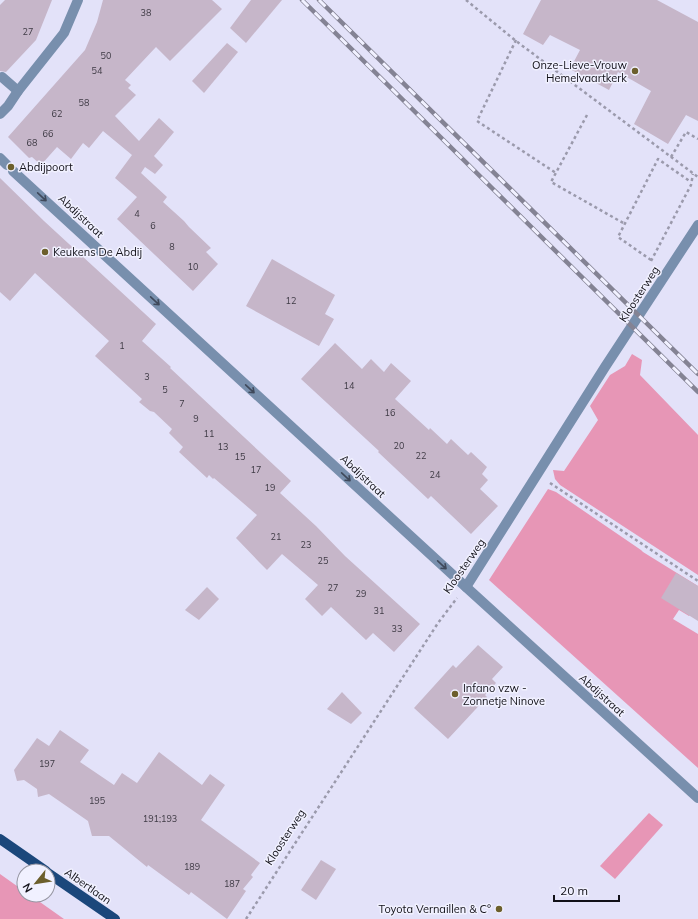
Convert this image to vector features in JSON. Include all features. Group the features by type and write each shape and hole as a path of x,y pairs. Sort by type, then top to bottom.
{"main road":[{"name":"Albertlaan","path":"0,839 34,863"},
{"name":"Albertlaan","path":"56,878 114,919"}],"street":[{"path":"0,114 8,106 64,32 78,0"},
{"path":"2,78 18,91"},
{"name":"Abdijstraat","path":"7,165 698,798"},
{"name":"Kloosterweg","path":"466,587 698,225"}],"path":[{"path":"466,0 516,40 698,177"},
{"path":"516,40 477,121 556,173"},
{"path":"587,115 551,182 624,224"},
{"path":"671,157 686,132 698,139"},
{"path":"658,286 651,260 618,236 658,159 691,182"},
{"path":"651,260 691,185 693,174"},
{"path":"538,475 698,581"},
{"name":"Kloosterweg","path":"246,919 438,623 466,587"}],"shaded area":[{"path":"632,354 642,360 640,375 698,435 698,575 560,485 555,479 553,470 564,471 598,420 590,406 610,375 625,366"},
{"path":"548,489 556,492 643,552 698,586 698,602 689,616 679,610 673,619 698,634 698,768 489,580"},
{"path":"649,813 663,825 615,879 600,866"},
{"path":"0,874 16,885 16,903 41,903 64,919 0,919"}],"building":[{"path":"5,0 52,0 36,40 6,72 0,71 0,5"},
{"path":"103,0 212,0 222,9 170,61 156,47 125,80 131,85 128,88 136,95 115,116 139,141 159,118 174,132 154,156 163,165 155,174 145,167 141,173 167,197 163,202 211,248 206,252 218,264 193,291 117,219 137,197 115,178 132,155 103,131 89,148 83,143 71,159 57,147 41,165 32,157 29,158 8,137 85,50 97,22"},
{"path":"251,0 282,0 246,43 230,28"},
{"name":"Onze-Lieve-Vrouw Hemelvaartkerk","path":"541,0 657,0 698,22 698,121 686,115 668,144 634,124 651,91 618,72 609,90 570,69 580,50 550,35 543,45 523,34"},
{"path":"227,43 238,52 204,93 192,81"},
{"path":"0,178 44,221 156,324 142,341 291,481 280,493 316,526 345,556 420,624 394,652 373,633 366,640 331,607 322,616 305,599 318,585 282,554 267,570 236,538 257,515 214,478 213,479 209,475 207,478 179,452 183,447 169,433 172,429 154,412 150,411 139,402 142,399 95,356 109,341 35,273 10,301 0,292"},
{"path":"272,259 335,295 325,314 334,319 319,346 246,306"},
{"path":"335,343 362,369 371,359 384,372 391,363 411,381 395,399 447,444 451,439 468,455 471,452 487,467 482,474 488,480 480,489 498,506 471,534 431,496 428,499 378,452 379,451 301,379"},
{"path":"676,573 698,586 698,621 661,598"},
{"path":"207,587 219,599 199,620 185,610"},
{"name":"Infano vzw - Zonnetje Ninove","path":"478,645 503,667 492,679 496,683 485,695 487,697 448,739 414,708 453,665 456,668"},
{"path":"342,692 362,713 351,724 327,709"},
{"path":"60,730 89,750 80,762 114,785 122,773 137,783 159,752 202,785 210,774 225,785 201,820 260,863 251,875 253,877 243,889 246,891 227,919 191,892 189,895 148,865 147,867 109,836 92,836 88,821 49,794 38,797 37,789 24,780 17,781 14,770 37,738 49,746"},
{"path":"321,860 336,869 316,900 301,890"}],"railway":[{"path":"302,0 698,392"},
{"path":"319,0 698,374"}],"place":[{"name":"Onze-Lieve-Vrouw Hemelvaartkerk","path":"635,71"},
{"name":"Abdijpoort","path":"11,167"},
{"name":"Keukens De Abdij","path":"45,252"},
{"name":"Infano vzw - Zonnetje Ninove","path":"455,694"},
{"name":"Toyota Vernaillen & C°","path":"499,909"}]}
